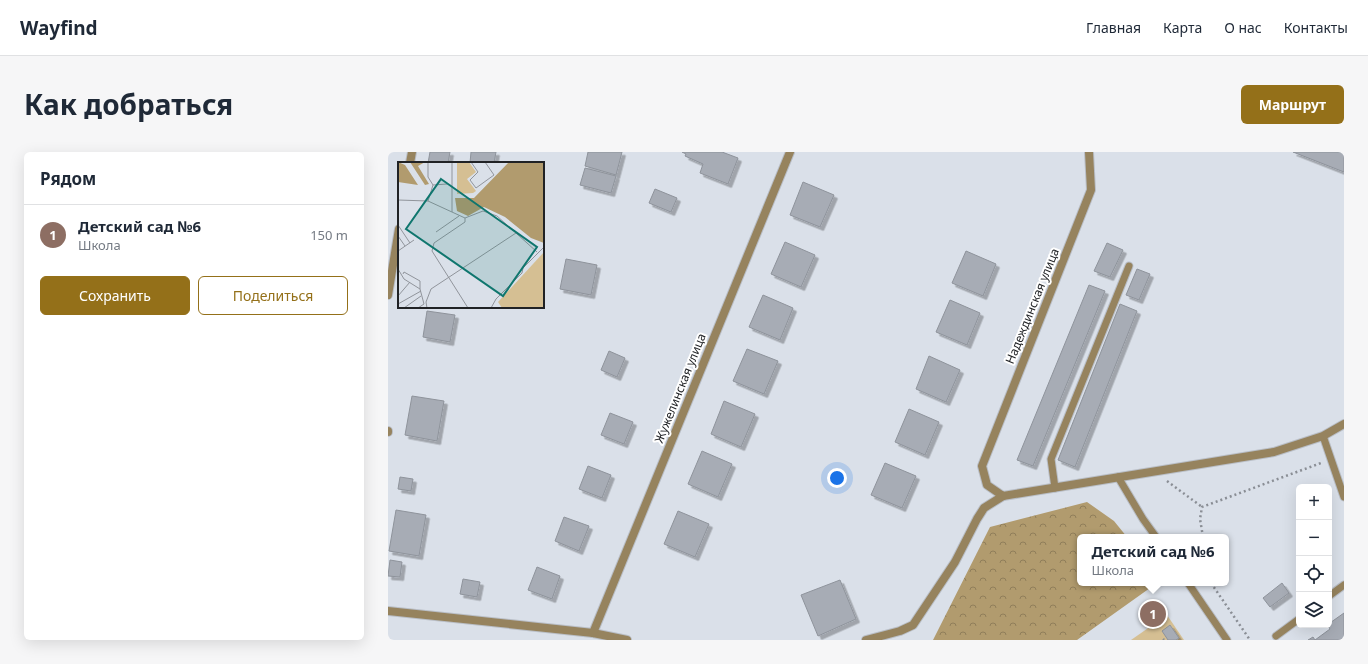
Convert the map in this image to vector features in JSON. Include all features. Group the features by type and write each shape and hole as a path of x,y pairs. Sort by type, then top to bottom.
{"street":[{"path":"410,162 412,152"},
{"name":"Жужелинская улица","path":"593,633 790,152"},
{"name":"Надеждинская улица","path":"1003,496 987,485 982,466 1091,190 1089,152"},
{"path":"388,295 398,235"},
{"path":"866,640 900,631 913,625 955,562 976,518 984,508 1003,496 1274,452 1323,436 1344,424"},
{"path":"388,611 593,633 627,640"}],"lane":[{"path":"1055,488 1051,458 1129,266"},
{"path":"1323,436 1344,498"},
{"path":"1118,477 1154,534"},
{"path":"1332,594 1344,585"},
{"path":"1190,586 1227,640"},
{"path":"1276,636 1296,620"}],"path":[{"path":"1202,507 1331,459"},
{"path":"1154,472 1202,507"},
{"path":"1202,507 1200,519 1202,534"},
{"path":"1213,586 1250,640"}],"green space":[{"path":"1087,502 1114,521 1125,534 1077,534 1077,586 1153,586 1077,640 933,640 990,527"}],"shaded area":[{"path":"1167,615 1184,640 1131,640"}],"building":[{"path":"430,152 450,152 448,162 428,162"},
{"path":"471,152 496,152 494,162 470,162"},
{"path":"588,152 622,152 616,175 585,166"},
{"path":"682,152 722,152 738,158 728,184 700,173 703,164 685,156 686,154"},
{"path":"1293,152 1344,152 1344,172"},
{"path":"585,168 616,176 611,193 580,185"},
{"path":"803,182 834,195 820,227 790,215"},
{"path":"655,189 677,198 671,212 649,203"},
{"path":"785,242 815,255 801,287 771,274"},
{"path":"1107,243 1123,250 1110,277 1094,271"},
{"path":"966,251 996,264 983,296 952,283"},
{"path":"566,259 597,265 591,295 560,289"},
{"path":"1137,269 1150,274 1139,300 1126,295"},
{"path":"1089,285 1105,291 1033,466 1017,460"},
{"path":"763,295 793,308 780,340 749,327"},
{"path":"950,300 980,313 967,345 936,332"},
{"path":"1120,304 1137,311 1075,467 1058,460"},
{"path":"427,311 455,315 450,342 423,337"},
{"path":"747,349 778,361 764,394 733,381"},
{"path":"609,351 625,358 617,377 601,370"},
{"path":"929,356 960,370 946,402 916,389"},
{"path":"412,396 444,401 437,441 405,435"},
{"path":"724,401 755,414 741,447 711,434"},
{"path":"909,409 939,422 925,455 895,442"},
{"path":"610,413 633,422 624,444 601,435"},
{"path":"702,451 732,464 718,497 688,484"},
{"path":"885,463 916,476 902,508 871,495"},
{"path":"588,466 611,475 602,498 579,489"},
{"path":"400,477 413,479 411,491 398,489"},
{"path":"396,510 426,515 419,556 389,551"},
{"path":"678,511 709,524 695,557 664,544"},
{"path":"564,517 589,526 579,551 555,541"},
{"path":"390,560 402,562 400,577 388,576"},
{"path":"537,567 560,576 552,599 528,590"},
{"path":"463,579 480,582 477,597 460,594"},
{"path":"840,580 856,619 818,636 801,595"},
{"path":"1282,583 1289,593 1270,607 1263,598"},
{"path":"1344,613 1344,640 1315,640 1330,629 1329,628 1332,628 1332,621"},
{"path":"1170,625 1179,638 1176,640 1168,640 1162,631"},
{"path":"1313,637 1315,640 1308,640"}],"place":[{"name":"Детский сад №6","path":"1153,614"}]}
